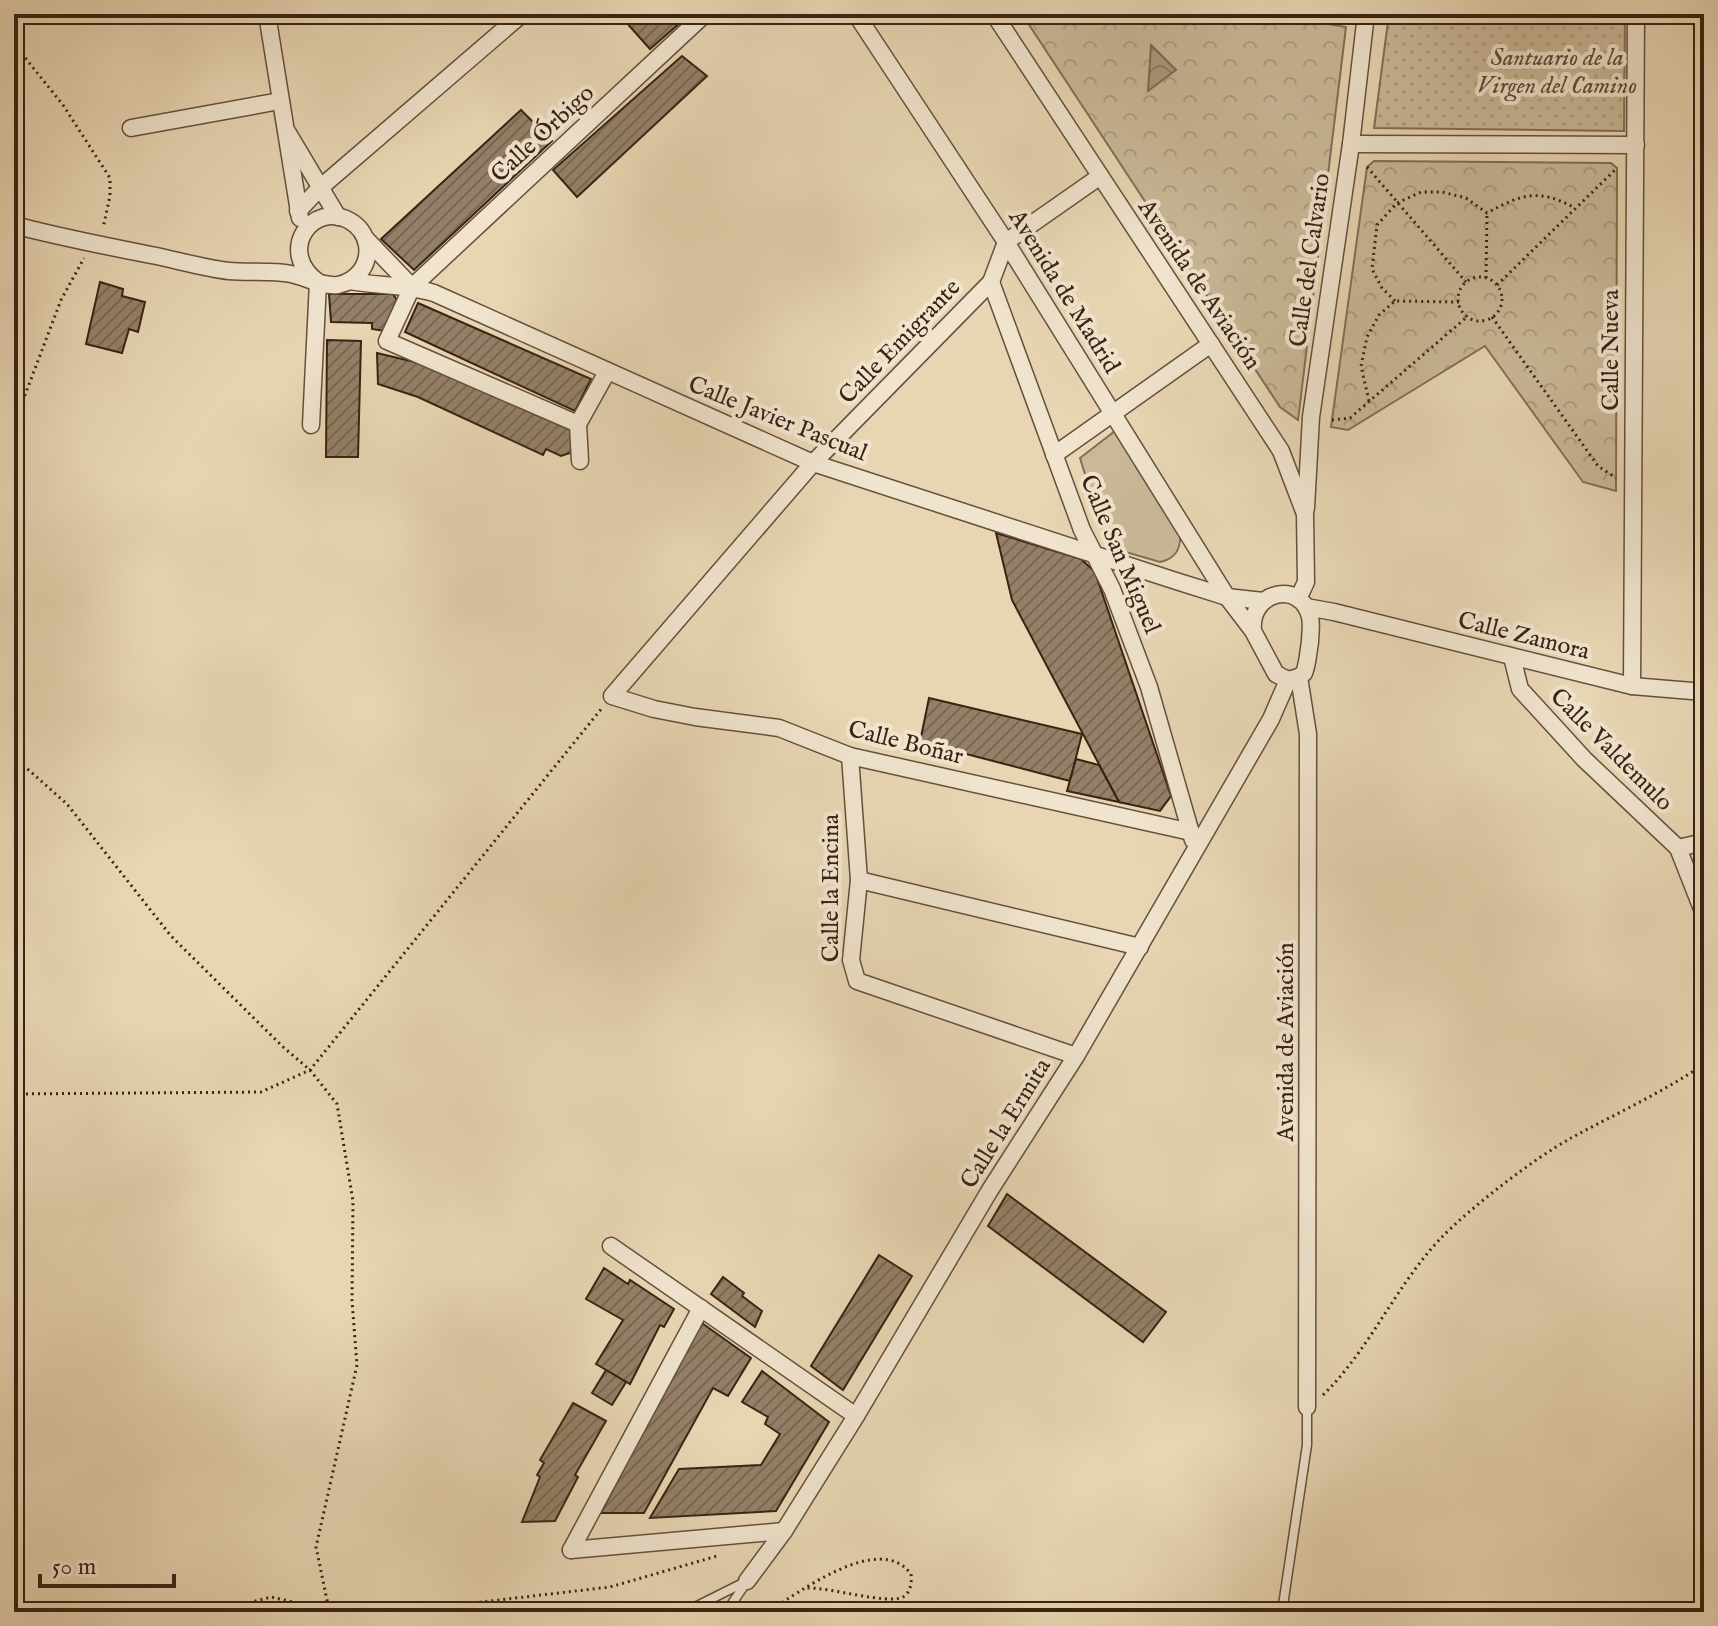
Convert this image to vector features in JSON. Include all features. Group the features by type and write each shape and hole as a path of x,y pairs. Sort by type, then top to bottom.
{"street":[{"path":"267,14 303,234 291,274"},
{"path":"298,211 321,187 522,14"},
{"name":"Calle Órbigo","path":"412,287 705,14"},
{"name":"Avenida de Madrid","path":"856,14 1006,242 1227,597"},
{"name":"Avenida de Aviación","path":"994,14 1281,451 1305,514 1306,582 1302,603"},
{"name":"Calle del Calvario","path":"1305,514 1311,417 1351,144 1366,14"},
{"name":"Calle Nueva","path":"1632,686 1636,14"},
{"path":"131,128 280,101"},
{"path":"283,125 338,217"},
{"path":"1351,144 1636,145"},
{"path":"1006,242 1099,177"},
{"path":"14,225 229,271 291,274 334,286 350,281 359,274 368,251 366,239 349,221 338,217 318,220 303,234"},
{"name":"Calle Javier Pascual","path":"366,239 412,287"},
{"name":"Calle Emigrante","path":"612,696 813,463 991,282 1006,242"},
{"path":"298,254 301,266 318,282 311,425"},
{"name":"Calle Javier Pascual","path":"350,281 383,287 412,287 434,293 813,463 1227,597 1263,601"},
{"name":"Calle San Miguel","path":"991,282 1054,455 1094,554 1112,589 1149,687 1197,849"},
{"path":"412,287 387,341 578,424"},
{"path":"1054,455 1211,344"},
{"path":"580,461 578,424 607,372"},
{"path":"1227,597 1253,631 1276,674 1294,678 1306,668 1311,625 1302,603 1287,594 1278,594 1263,601 1253,616 1253,631"},
{"name":"Calle Zamora","path":"1302,603 1632,686 1704,692"},
{"path":"1311,625 1334,612"},
{"name":"Calle Valdemulo","path":"1512,657 1520,689 1584,759 1678,848 1704,914"},
{"name":"Avenida de Aviación","path":"1294,678 1308,734 1307,1407"},
{"name":"Calle la Ermita","path":"747,1581 784,1531 990,1190 1076,1056 1294,678"},
{"name":"Calle Boñar","path":"612,696 695,717 779,728 850,756 1191,832"},
{"name":"Calle la Encina","path":"850,756 859,880 851,960 857,981 1076,1056"},
{"path":"1678,848 1704,842"},
{"path":"859,880 1140,947"},
{"path":"611,1246 856,1416"},
{"path":"701,1308 571,1550 784,1531"}],"lane":[{"path":"1282,1612 1307,1445 1307,1407"},
{"path":"685,1612 747,1581"},
{"path":"720,1612 731,1605 747,1581"}],"path":[{"path":"1367,167 1466,282"},
{"path":"1497,285 1617,168"},
{"path":"1395,301 1382,288 1372,269 1377,225 1397,203 1421,192 1442,192 1466,198 1487,213"},
{"path":"1487,213 1532,193 1555,197 1575,208"},
{"path":"1486,278 1487,213"},
{"path":"1486,278 1497,285 1502,299 1492,317 1478,320 1468,316 1459,302 1461,288 1466,282 1486,278"},
{"path":"1369,401 1361,366 1367,337 1379,315 1395,301 1459,302"},
{"path":"1332,420 1350,418 1468,316"},
{"path":"1492,317 1598,466 1616,478"},
{"path":"14,1094 261,1092 310,1070 612,696"},
{"path":"14,757 67,804 171,936 310,1070 337,1104 353,1201 352,1301 357,1365 316,1547 329,1610"},
{"path":"1307,1407 1325,1393 1373,1335 1394,1298 1441,1238 1494,1193 1568,1140 1679,1081 1704,1064"},
{"path":"396,1612 610,1587 726,1553"},
{"path":"767,1612 831,1572 862,1562 895,1561 906,1566 911,1574 910,1588 898,1598 807,1588"},
{"path":"214,1612 271,1597 338,1612"}],"green space":[{"path":"1022,14 1269,14 1346,27 1298,420 1280,407"},
{"name":"Santuario de la Virgen del Camino","path":"1389,14 1625,14 1624,131 1374,128"},
{"path":"1374,161 1611,163 1617,168 1616,491 1583,482 1485,346 1348,430 1331,427 1367,167"},
{"path":"1115,431 1180,534 1176,553 1170,559 1160,562 1108,547 1080,458"}],"water":[{"path":"1151,45 1176,70 1148,91"}],"building":[{"path":"633,14 690,14 650,49 625,21"},
{"path":"682,56 707,76 577,197 553,170"},
{"path":"521,110 552,141 414,270 381,239"},
{"path":"100,282 123,289 122,296 145,302 138,332 129,329 122,353 86,344"},
{"path":"329,294 393,294 397,300 384,331 372,329 372,323 331,322"},
{"path":"418,303 591,379 575,411 405,332"},
{"path":"327,340 361,341 358,457 326,457"},
{"path":"377,353 423,364 573,431 573,452 561,456 546,449 543,455 418,397 378,384"},
{"path":"996,533 1081,559 1095,572 1171,796 1160,811 1119,802 1012,600"},
{"path":"929,698 1082,734 1070,781 920,742"},
{"path":"1076,759 1099,765 1119,802 1067,791"},
{"path":"1007,1194 1166,1312 1143,1342 988,1226"},
{"path":"879,1255 912,1276 843,1390 811,1366"},
{"path":"604,1268 628,1284 630,1280 674,1309 664,1327 660,1325 630,1384 596,1364 623,1320 586,1299"},
{"path":"723,1277 762,1311 755,1327 711,1294"},
{"path":"699,1321 751,1358 728,1396 713,1388 644,1513 601,1513"},
{"path":"606,1370 626,1382 612,1405 592,1393"},
{"path":"762,1371 829,1422 776,1511 650,1518 679,1469 761,1465 780,1434 765,1424 768,1417 742,1402"},
{"path":"573,1403 606,1421 575,1475 578,1477 555,1521 522,1522 540,1477 537,1475 544,1463 540,1460"}]}
